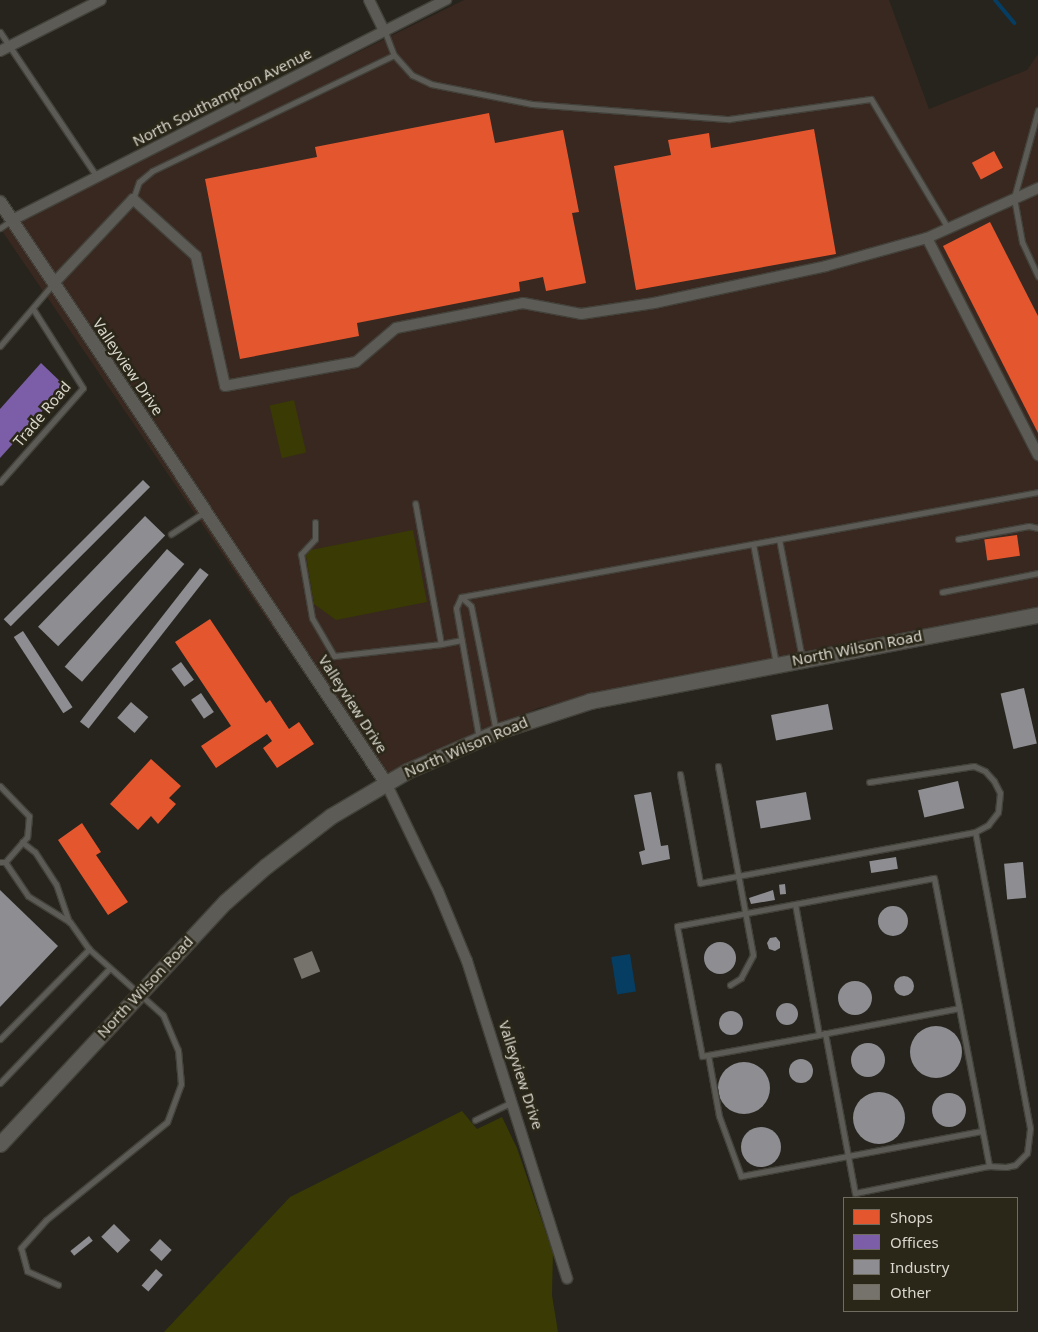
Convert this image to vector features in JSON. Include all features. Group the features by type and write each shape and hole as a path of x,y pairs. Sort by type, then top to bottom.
{"main road":[{"name":"North Wilson Road","path":"0,1144 138,993 225,902 266,866 332,816 386,783 479,738 590,701 1038,615"}],"street":[{"path":"0,51 101,0"},
{"path":"369,0 384,31"},
{"name":"North Southampton Avenue","path":"12,220 446,0"},
{"path":"53,284 133,199 196,256 226,386 356,362 396,328 523,303 581,314 654,303 826,266 927,238 1038,188"},
{"name":"Valleyview Drive","path":"0,202 386,783 455,930 513,1102 567,1279"},
{"path":"927,238 1038,454"}],"lane":[{"path":"384,31 394,54 412,75 431,84 532,104 729,119 871,99 948,228"},
{"path":"0,32 97,177"},
{"path":"133,199 139,182 152,171 394,54"},
{"path":"1038,110 1014,198 1022,242 1038,276"},
{"path":"0,228 12,220"},
{"path":"0,346 53,284"},
{"name":"Trade Road","path":"0,482 83,388 33,309"},
{"path":"461,597 1038,492"},
{"path":"415,503 440,644"},
{"path":"171,534 206,510"},
{"path":"315,522 315,539 301,554 312,618 334,656 462,640"},
{"path":"958,539 1028,526 1038,528"},
{"path":"779,539 802,659"},
{"path":"753,544 776,664"},
{"path":"942,592 1038,573"},
{"path":"461,597 456,608 479,738"},
{"path":"461,597 471,606 496,732"},
{"path":"718,766 753,955 741,978 730,985"},
{"path":"680,774 700,883 975,832 988,825 998,812 1000,793 985,771 962,766 869,782"},
{"path":"0,786 29,816 27,837 2,862 28,896 70,922"},
{"path":"795,904 855,1192 990,1166 1015,1165 1027,1153 1032,1137 975,832"},
{"path":"22,842 35,852 56,884 70,922 89,949 109,969 163,1015 178,1050 181,1084 167,1122 46,1220 21,1248 27,1271 58,1285"},
{"path":"959,1008 702,1056 677,926 934,878 990,1166"},
{"path":"0,1039 89,949"},
{"path":"0,1083 109,969"},
{"path":"708,1055 719,1116 740,1176 982,1131"},
{"path":"475,1120 513,1102"}],"shaded area":[{"path":"464,0 889,0 929,109 1027,70 1038,54 1038,612 710,672 538,708 380,785 0,228"},
{"path":"294,400 306,453 282,458 270,406"},
{"path":"413,530 427,602 336,620 314,604 306,555 310,550"},
{"path":"462,1111 477,1129 502,1117 517,1148 553,1253 552,1295 558,1332 164,1332 290,1197"}],"water":[{"path":"630,954 636,992 617,995 611,957"}],"building: Shops":[{"path":"489,113 495,143 563,130 579,212 572,213 586,283 546,291 543,277 519,282 520,291 357,323 359,336 240,359 205,179 317,157 315,147"},
{"path":"814,129 836,254 636,290 614,166 671,155 668,140 709,133 711,148"},
{"path":"994,151 1003,168 981,180 972,163"},
{"path":"990,222 1038,316 1038,433 943,246"},
{"path":"1017,535 1020,556 987,560 984,540"},
{"path":"210,619 266,703 270,700 289,729 299,722 314,744 277,768 263,748 272,741 267,734 216,768 201,746 231,726 175,642"},
{"path":"151,759 181,786 169,798 176,804 158,824 151,816 138,830 110,804"},
{"path":"82,823 101,852 96,855 128,902 108,915 58,840"}],"building: Offices":[{"path":"41,363 65,386 0,458 0,409"}],"building: Industry":[{"path":"143,480 150,487 11,626 4,619"},
{"path":"145,516 165,535 58,646 38,627"},
{"path":"167,549 184,564 82,682 65,667"},
{"path":"200,568 209,575 89,728 80,722"},
{"path":"23,631 73,707 63,713 14,637"},
{"path":"181,662 194,680 184,687 171,669"},
{"path":"1024,688 1037,744 1013,749 1001,693"},
{"path":"201,693 214,712 204,719 191,700"},
{"path":"131,702 148,717 135,733 117,718"},
{"path":"828,704 833,730 776,741 771,715"},
{"path":"958,781 964,808 924,818 918,790"},
{"path":"651,792 661,846 668,845 670,859 642,865 639,852 645,850 634,795"},
{"path":"806,792 811,820 761,828 756,801"},
{"path":"896,857 898,869 871,873 869,861"},
{"path":"1023,862 1026,898 1007,900 1004,864"},
{"path":"785,884 786,894 780,895 779,885"},
{"path":"0,890 58,946 0,1007"},
{"path":"773,890 775,900 751,904 749,898"},
{"path":"893,906 904,910 908,921 904,932 893,936 882,932 878,921 882,910"},
{"path":"776,937 780,942 780,948 775,951 769,949 767,943 770,938"},
{"path":"720,942 732,946 736,958 732,970 720,974 708,970 704,958 708,946"},
{"path":"904,976 911,979 914,986 911,993 904,996 897,993 894,986 897,979"},
{"path":"855,981 862,982 867,986 871,991 871,1005 867,1010 862,1014 855,1015 848,1014 843,1010 839,1005 838,998 839,991 843,986 848,982"},
{"path":"787,1003 795,1006 798,1014 795,1022 787,1025 779,1022 776,1014 779,1006"},
{"path":"731,1011 739,1015 743,1023 739,1031 731,1035 723,1031 719,1023 723,1015"},
{"path":"931,1026 941,1026 951,1030 958,1037 962,1052 958,1067 951,1074 941,1078 931,1078 921,1074 914,1067 910,1057 910,1047 914,1037 921,1030"},
{"path":"868,1043 875,1044 880,1048 884,1053 884,1067 880,1072 875,1076 868,1077 861,1076 856,1072 852,1067 851,1060 852,1053 856,1048 861,1044"},
{"path":"801,1059 810,1062 813,1071 810,1080 801,1083 792,1080 789,1071 792,1062"},
{"path":"739,1062 749,1062 759,1066 766,1073 770,1088 766,1103 759,1110 749,1114 739,1114 729,1110 722,1103 718,1093 718,1083 722,1073 729,1066"},
{"path":"874,1092 884,1092 893,1096 901,1104 905,1118 901,1132 893,1140 884,1144 874,1144 865,1140 857,1132 853,1123 853,1113 857,1104 865,1096"},
{"path":"949,1093 956,1094 961,1098 965,1103 965,1117 961,1122 956,1126 949,1127 942,1126 937,1122 933,1117 932,1110 933,1103 937,1098 942,1094"},
{"path":"761,1127 775,1133 781,1147 775,1161 761,1167 747,1161 741,1147 747,1133"},
{"path":"114,1224 130,1240 118,1253 101,1237"},
{"path":"89,1236 93,1241 74,1256 70,1251"},
{"path":"160,1239 172,1250 161,1261 150,1250"},
{"path":"156,1269 163,1275 148,1292 142,1286"}],"building: Other":[{"path":"312,951 320,971 302,979 293,958"}],"waterway":[{"path":"995,0 1014,23"}]}
